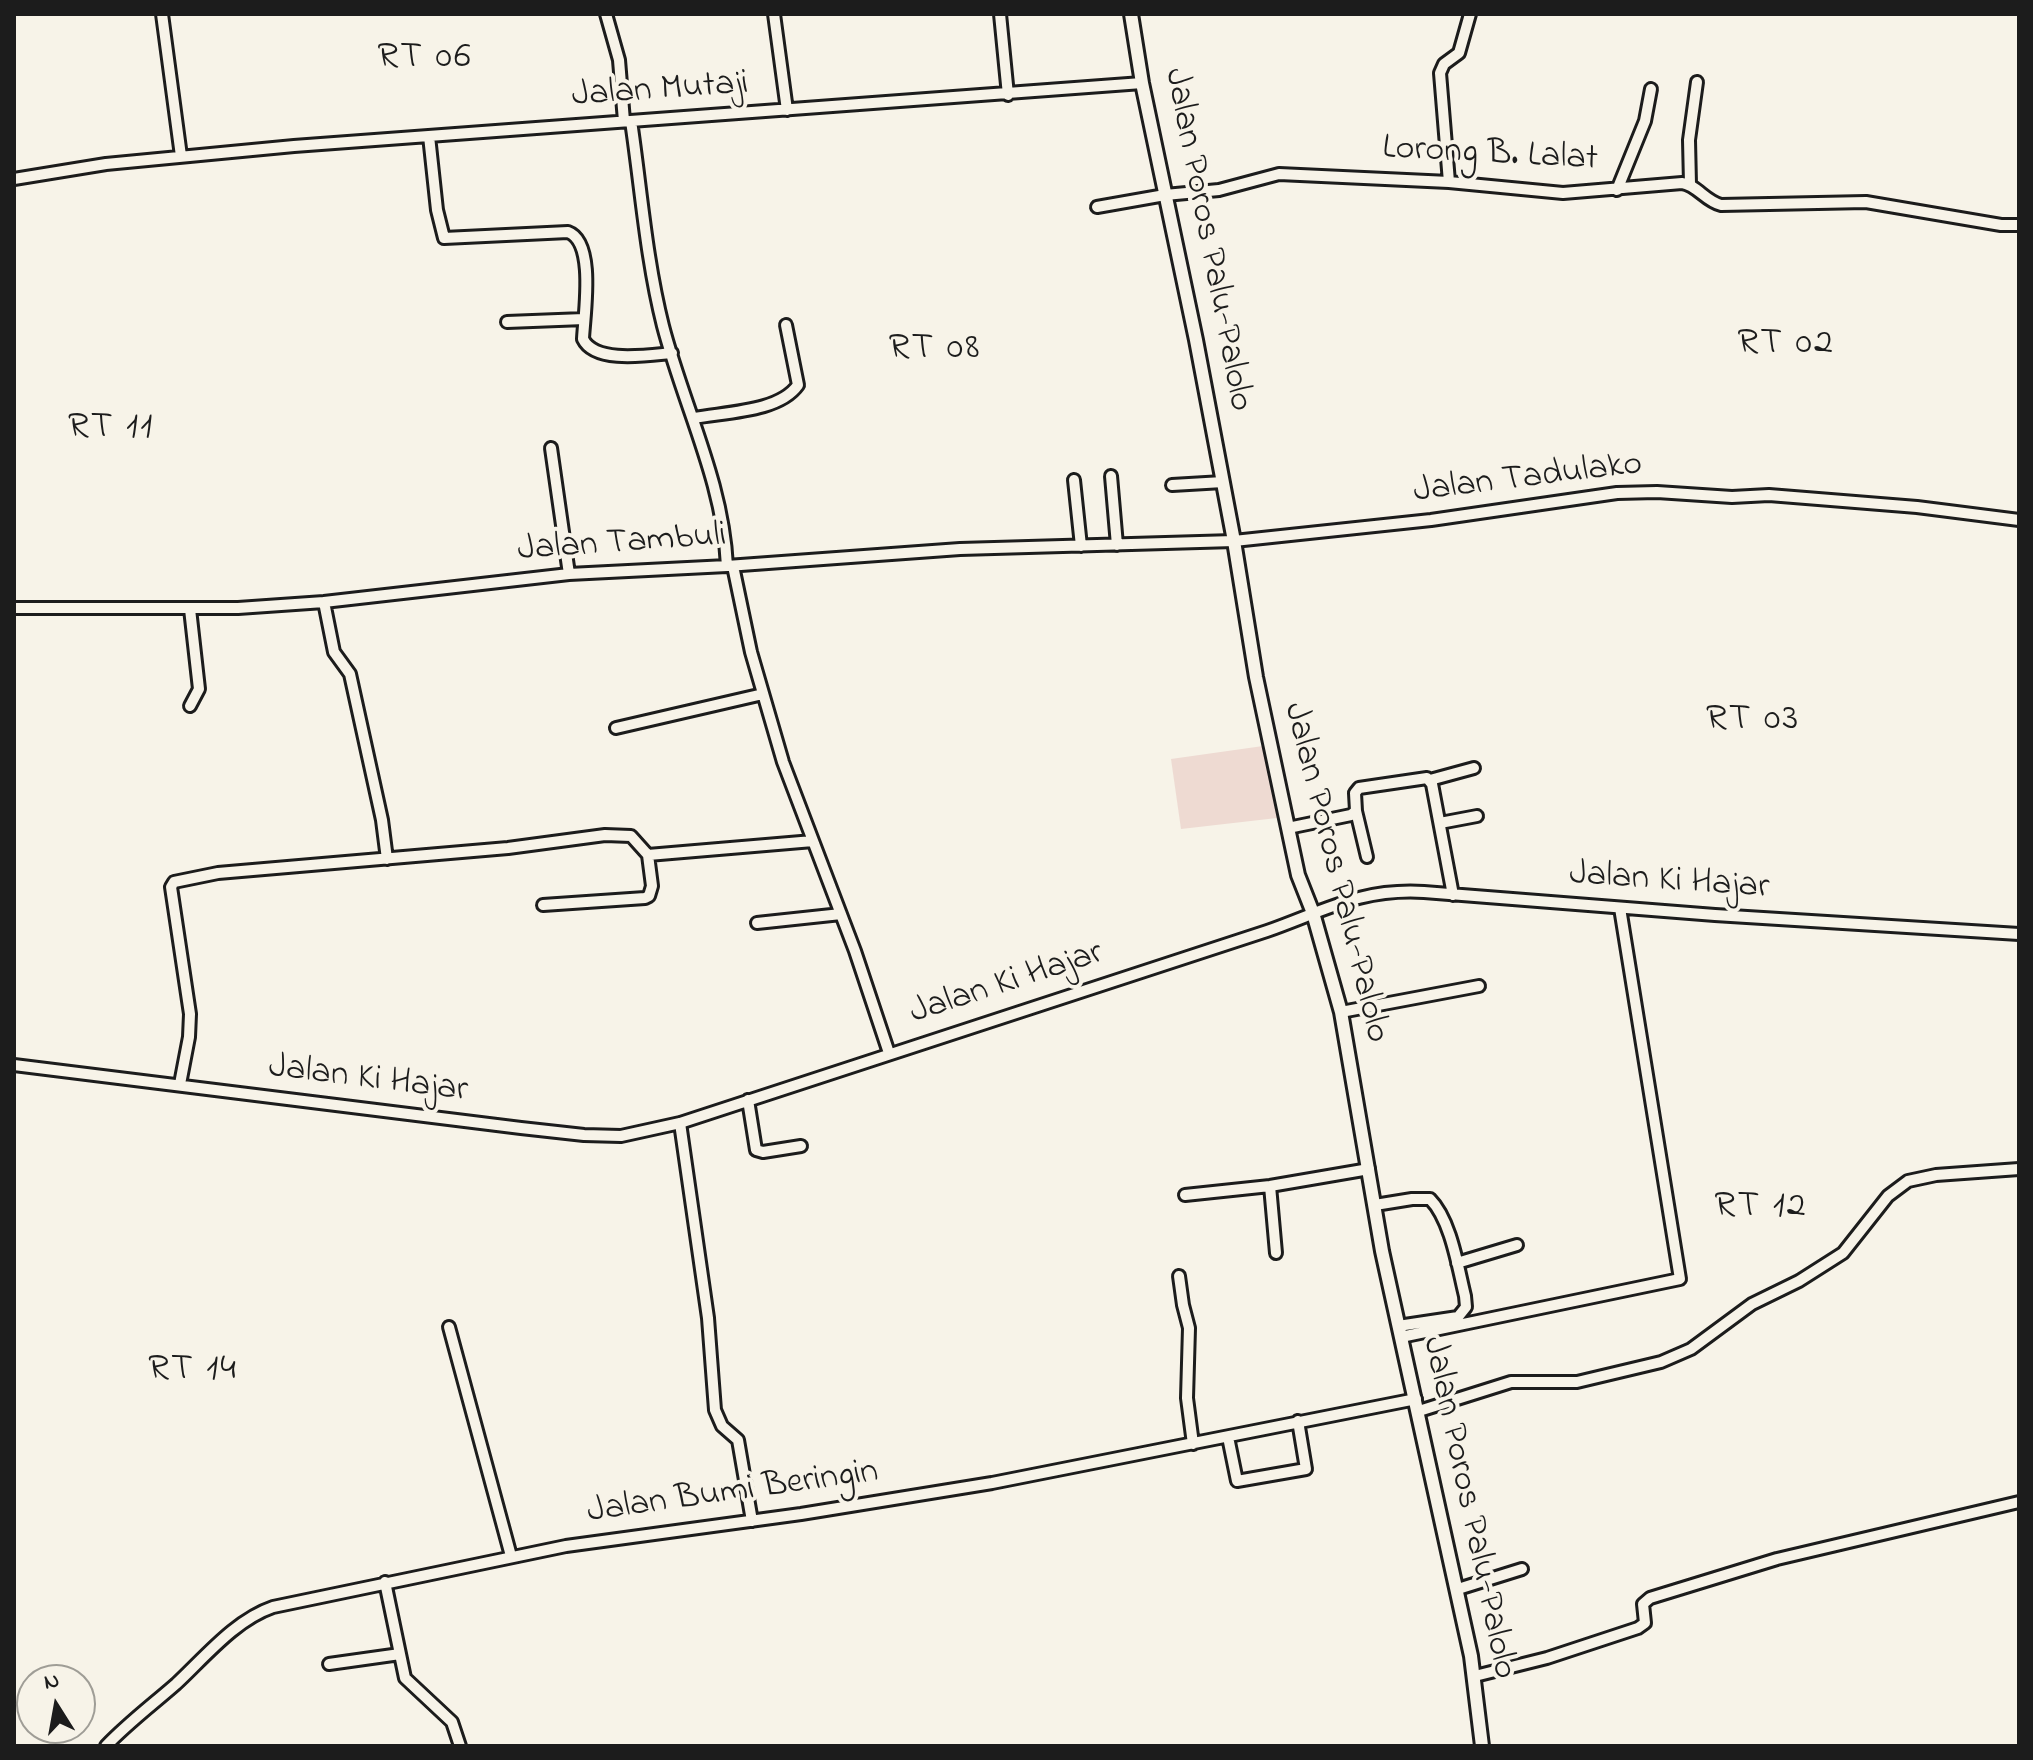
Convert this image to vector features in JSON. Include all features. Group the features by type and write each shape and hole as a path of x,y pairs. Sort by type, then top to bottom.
{"main road":[{"name":"Jalan Poros Palu-Palolo","path":"1131,14 1142,83 1223,482 1256,677 1298,875 1313,913 1341,1012 1400,1332 1475,1676 1482,1746"}],"street":[{"path":"162,14 181,156"},
{"path":"606,14 619,60 662,322 718,501 730,566 763,694 783,762 841,914 889,1053"},
{"path":"774,14 787,110"},
{"path":"1000,14 1008,95"},
{"path":"1449,182 1440,73 1444,64 1459,53 1470,14"},
{"path":"1697,82 1689,140 1690,184 1708,200 1721,205 1866,202 2001,225 2019,225"},
{"name":"Jalan Mutaji","path":"14,179 181,156 897,99 1008,95 1142,83"},
{"path":"1617,190 1645,121 1651,89"},
{"path":"429,136 443,237 574,234 585,261 583,339 587,345 596,351 630,357 672,353"},
{"name":"Lorong B. Lalat","path":"1097,207 1165,195 1219,190 1279,174 1449,182 1563,193 1690,184"},
{"path":"507,322 584,319"},
{"path":"694,418 761,406 780,401 791,394 798,385 786,325"},
{"path":"551,448 569,574"},
{"path":"1111,476 1117,545"},
{"path":"1074,480 1081,546"},
{"path":"1172,485 1223,482"},
{"name":"Jalan Tadulako","path":"1234,541 1431,520 1630,492 1732,497 1769,495 1917,507 2019,520"},
{"name":"Jalan Tambuli","path":"14,608 190,609 324,602 569,574 960,549 1234,541"},
{"path":"324,602 334,652 348,667 350,674 382,820 387,859"},
{"path":"190,609 199,689 190,706"},
{"path":"616,728 763,694"},
{"path":"1367,857 1356,811 1354,796 1357,789 1422,778 1430,780 1474,768"},
{"path":"1430,780 1453,895"},
{"path":"1288,828 1348,816 1356,811"},
{"path":"1440,823 1477,816"},
{"path":"180,1084 190,1014 171,884 218,873 623,835 635,838 648,855 652,886 649,896 645,898 543,905"},
{"path":"648,855 813,841"},
{"name":"Jalan Ki Hajar","path":"14,1065 584,1135 632,1135 680,1123 1267,931 1353,898 1398,890 2019,934"},
{"path":"1400,1332 1680,1279 1620,908"},
{"path":"757,923 841,914"},
{"path":"1341,1012 1479,986"},
{"path":"748,1100 756,1150 763,1152 801,1146"},
{"path":"680,1123 708,1318 715,1410 722,1426 738,1440 752,1521"},
{"path":"1185,1195 1270,1186 1369,1169"},
{"name":"Jalan Bumi Beringin","path":"106,1746 253,1615 273,1607 566,1546 933,1494 1298,1421 1418,1405 1511,1382 1577,1382 1661,1362 1691,1349 1752,1304 1790,1286 1843,1253 1888,1196 1908,1181 1936,1175 2019,1169"},
{"path":"1270,1186 1276,1253"},
{"path":"1375,1205 1430,1199 1438,1209 1457,1263 1466,1303 1461,1316 1400,1332"},
{"path":"1457,1263 1517,1245"},
{"path":"1179,1276 1189,1328 1187,1398 1193,1444"},
{"path":"449,1327 511,1556"},
{"path":"1228,1437 1237,1481 1306,1469 1298,1421"},
{"path":"1475,1676 1547,1658 1638,1628 1645,1623 1643,1604 1650,1598 1777,1559 2019,1502"},
{"path":"1458,1589 1522,1569"},
{"path":"385,1582 405,1678 452,1722 460,1746"},
{"path":"329,1664 400,1654"}],"shaded area":[{"path":"1263,746 1277,818 1181,829 1171,759"}],"district":[{"name":"RT 06","path":"425,60"},
{"name":"RT 02","path":"1786,346"},
{"name":"RT 08","path":"935,351"},
{"name":"RT 11","path":"111,430"},
{"name":"RT 03","path":"1753,722"},
{"name":"RT 12","path":"1761,1209"},
{"name":"RT 14","path":"193,1372"}]}
